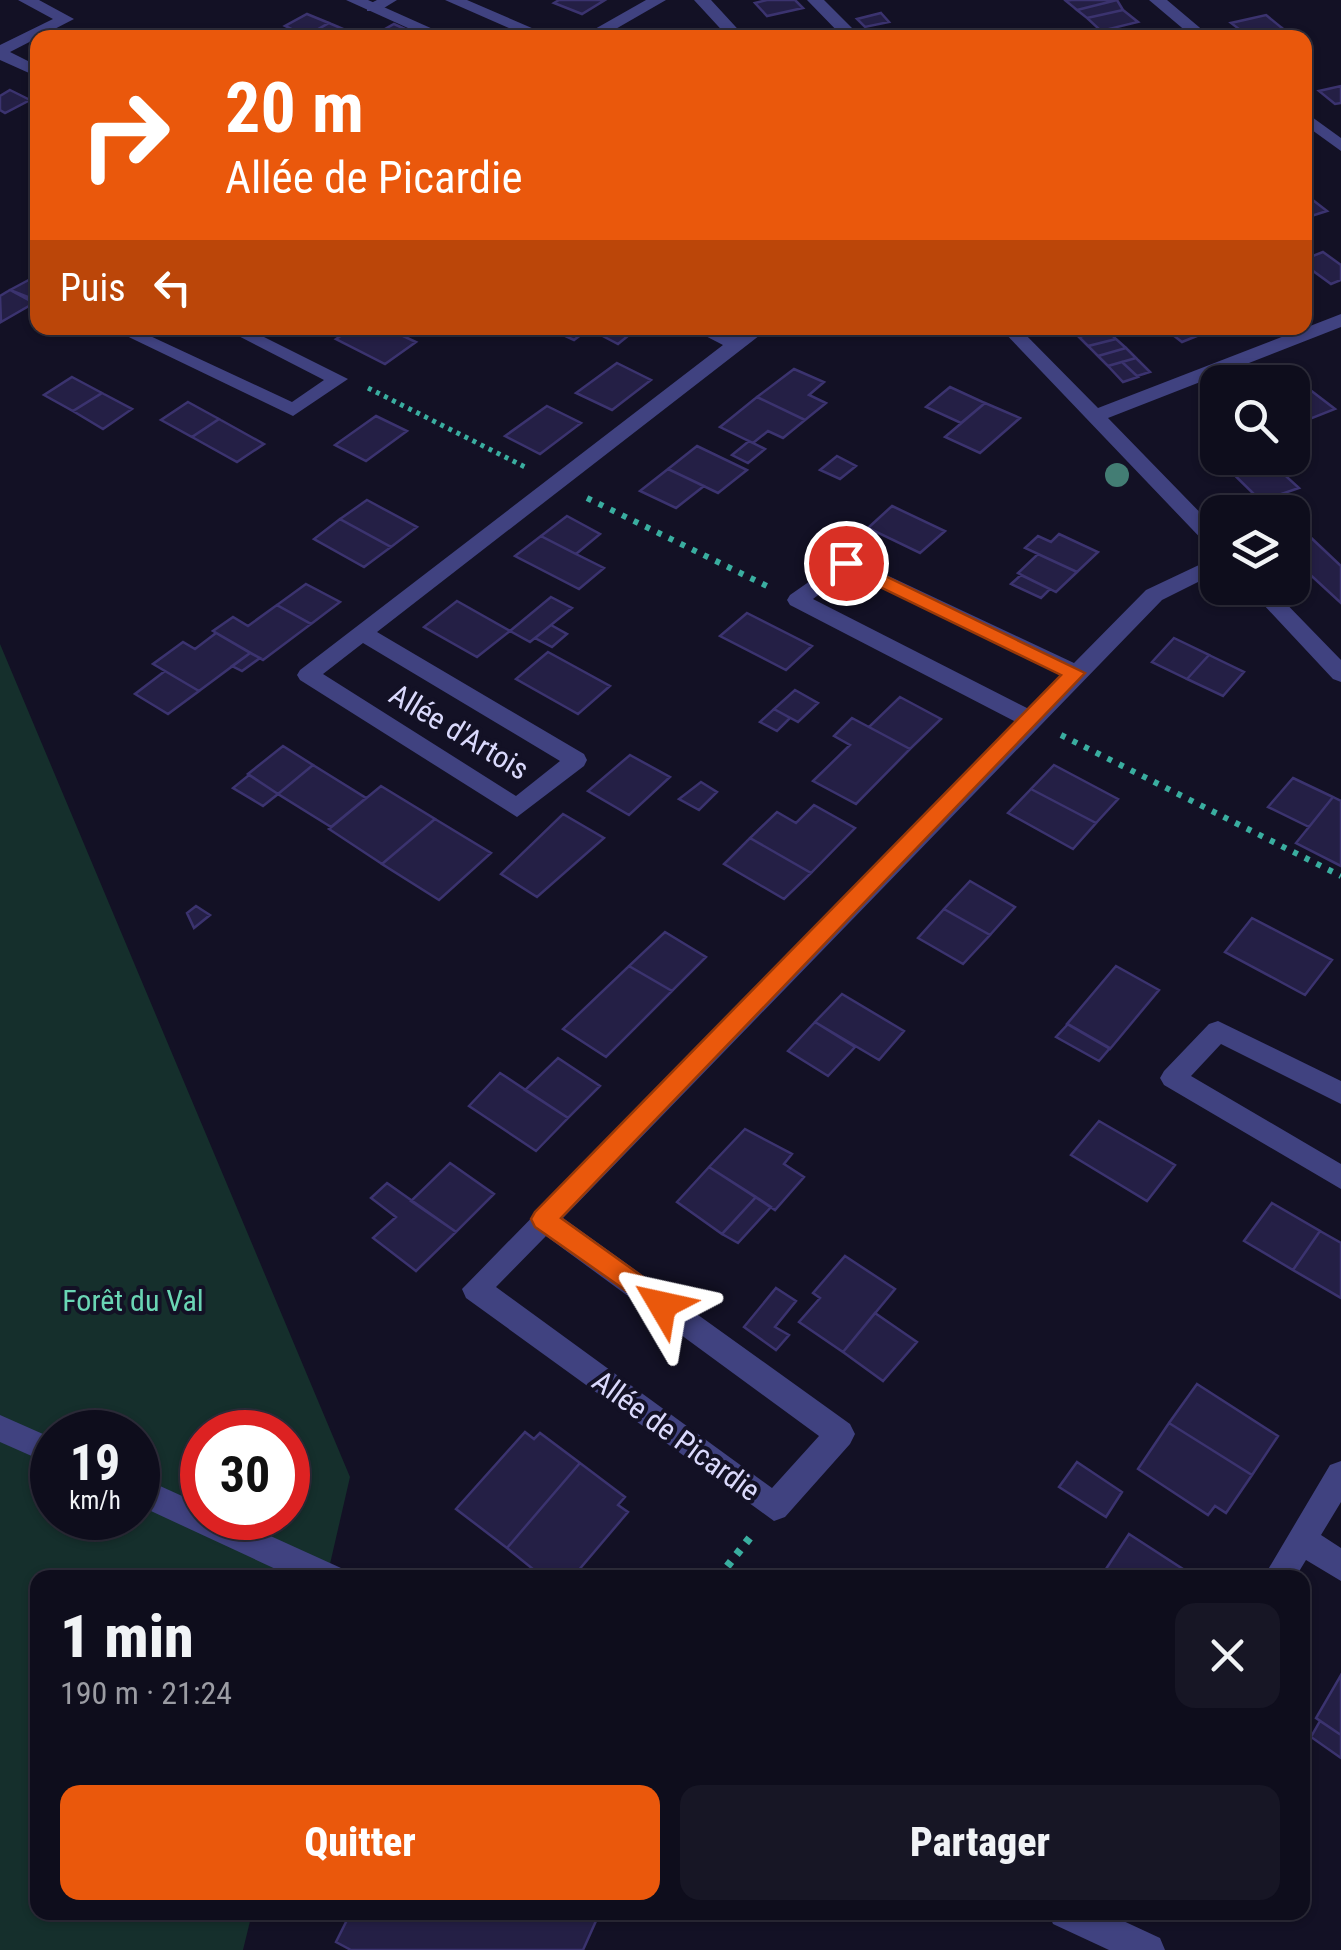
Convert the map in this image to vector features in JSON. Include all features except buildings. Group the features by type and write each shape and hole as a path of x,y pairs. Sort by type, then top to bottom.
{"street":[{"path":"0,9 18,0"},
{"path":"26,0 66,18 43,30"},
{"path":"453,0 527,30"},
{"path":"602,30 658,0"},
{"path":"702,0 730,30"},
{"path":"815,0 846,30"},
{"path":"1157,0 1194,30"},
{"path":"371,3 428,30"},
{"path":"0,53 30,37"},
{"path":"0,53 30,68"},
{"path":"1312,123 1341,146"},
{"path":"1312,331 1341,320"},
{"path":"134,335 293,410 338,379 247,335"},
{"path":"715,335 736,344"},
{"name":"Allée d'Artois","path":"362,633 576,760 517,808 308,675 362,633 559,484 750,335"},
{"path":"1016,335 1200,526"},
{"path":"1093,417 1303,335"},
{"path":"1029,719 798,600 846,563 1075,673"},
{"name":"Allée de Picardie","path":"544,1219 840,1434 774,1508 476,1290 544,1219 1029,719 1154,594 1200,572"},
{"path":"1275,605 1341,674"},
{"path":"1308,640 1341,654"},
{"path":"1341,1094 1218,1031 1173,1078 1341,1178"},
{"path":"0,1428 30,1442"},
{"path":"1283,1570 1341,1476"},
{"path":"160,1500 313,1570"},
{"path":"1302,1540 1341,1566"},
{"path":"1082,1920 1148,1950"}],"path":[{"path":"338,379 361,384 798,600"},
{"path":"1029,719 1341,876"},
{"path":"724,1570 774,1508"}],"green space":[{"name":"Forêt du Val","path":"0,644 350,1477 329,1570 30,1570 30,1920 250,1920 243,1950 0,1950"}],"route":[{"path":"662,1305 544,1219 1075,673 846,563"}]}
